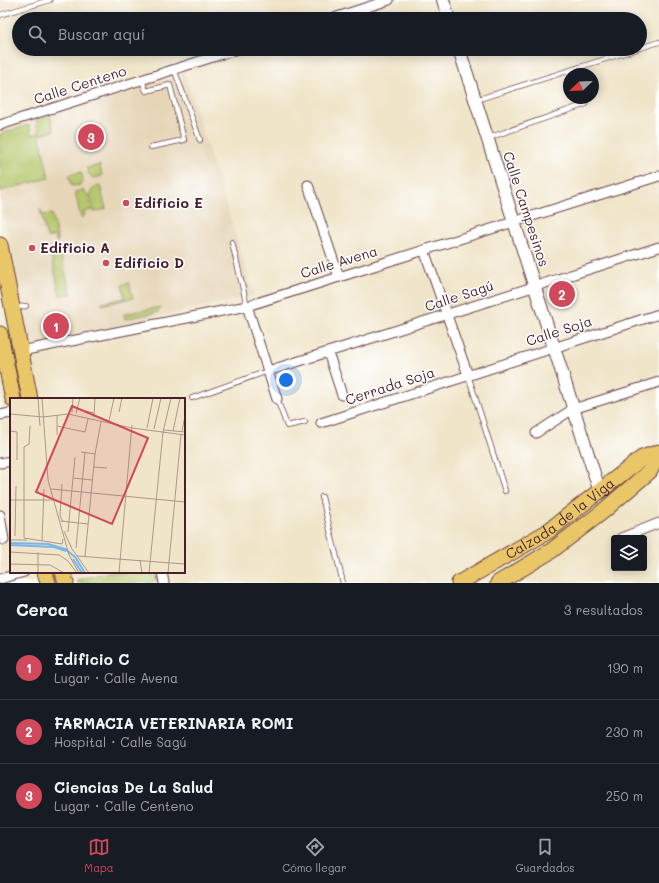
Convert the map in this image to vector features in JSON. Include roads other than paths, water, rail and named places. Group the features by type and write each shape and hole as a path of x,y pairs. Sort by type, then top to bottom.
{"main road":[{"path":"0,245 19,307 21,351 30,398"},
{"path":"0,334 13,398"},
{"name":"Calzada de la Viga","path":"459,583 547,532 642,458 659,452"},
{"name":"Calzada de la Viga","path":"498,583 551,551 601,513 650,471 659,452"},
{"path":"45,573 48,583"},
{"path":"64,573 66,583"}],"street":[{"path":"352,12 389,0"},
{"path":"443,0 447,12"},
{"name":"Calle Centeno","path":"0,125 217,56"},
{"name":"Calle Campesinos","path":"461,56 600,492"},
{"name":"Calle Avena","path":"21,351 247,306 659,176"},
{"path":"308,185 339,277"},
{"name":"Calle Sagú","path":"268,371 659,247"},
{"path":"424,250 468,376"},
{"path":"247,306 277,399"},
{"name":"Calle Soja","path":"468,376 659,314"},
{"path":"328,352 342,395"},
{"name":"Cerrada Soja","path":"321,423 468,376"},
{"path":"536,434 573,409 659,382"},
{"path":"0,415 10,413"},
{"path":"0,463 10,460"},
{"path":"0,515 5,540"},
{"path":"629,535 659,523"},
{"path":"0,579 21,573"},
{"path":"162,573 164,583"}],"lane":[{"path":"0,15 50,0"},
{"path":"647,46 659,42"},
{"path":"476,100 615,56"},
{"path":"174,70 200,140"},
{"path":"142,80 146,91 170,85 184,140 151,147"},
{"path":"488,138 586,104"},
{"path":"232,242 247,306"},
{"path":"192,398 268,371"},
{"path":"468,376 505,491"},
{"path":"277,399 287,426 305,422"},
{"path":"322,497 343,583"}],"place":[{"name":"Ciencias De La Salud","path":"91,137"},
{"name":"Edificio E","path":"126,203"},
{"name":"Edificio A","path":"32,248"},
{"name":"Edificio D","path":"106,263"},
{"name":"FARMACIA VETERINARIA ROMI","path":"562,294"},
{"name":"Edificio C","path":"56,326"}]}
